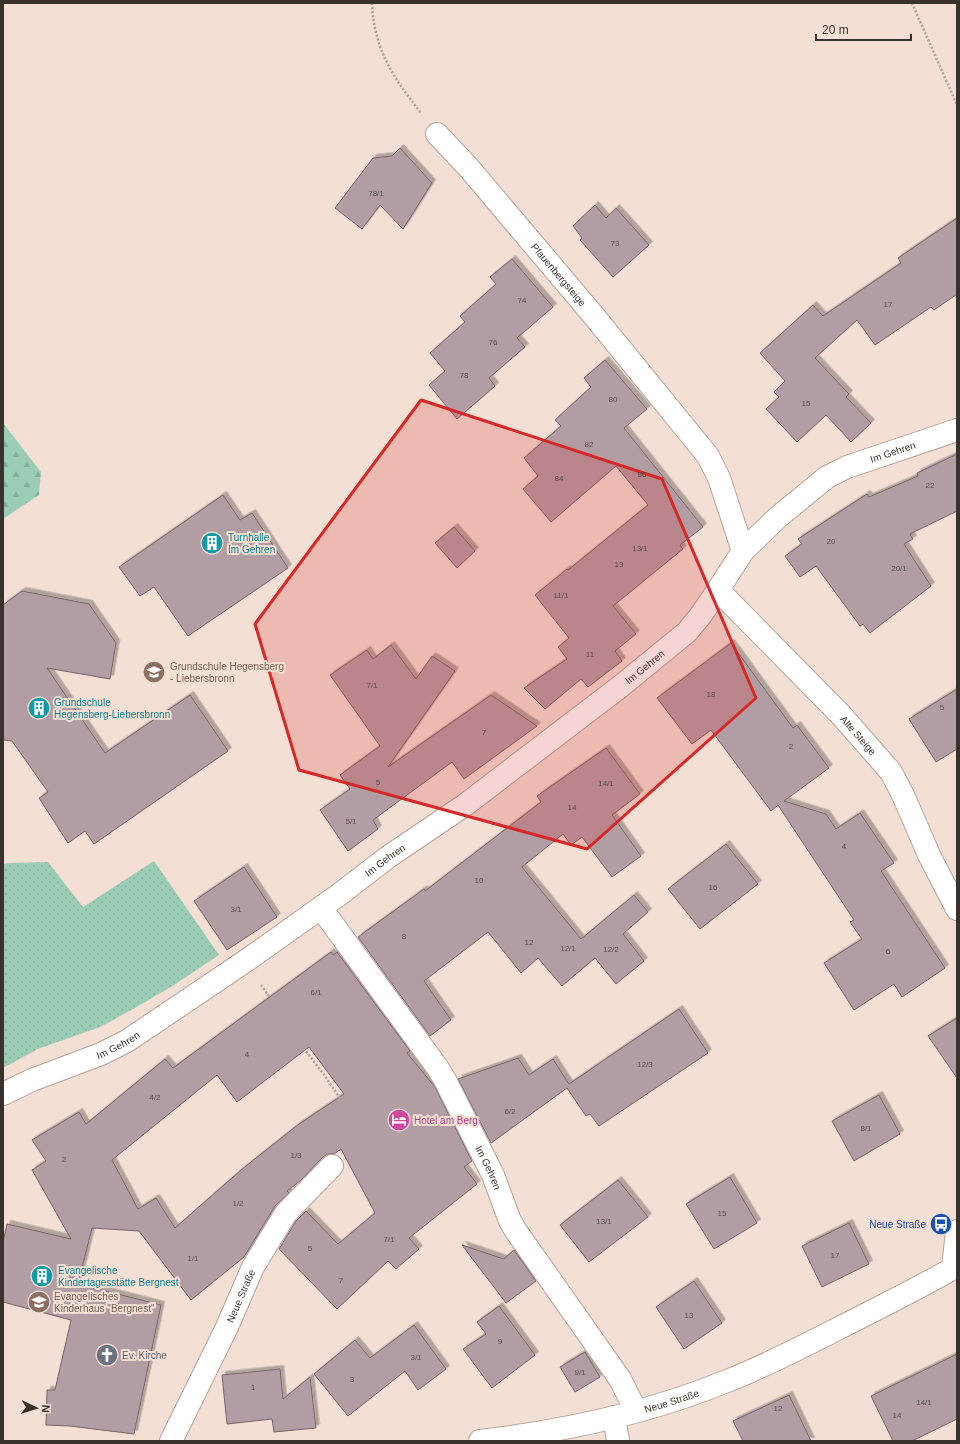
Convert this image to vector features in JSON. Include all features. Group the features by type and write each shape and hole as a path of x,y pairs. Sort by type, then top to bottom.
{"street":[{"name":"Pfauenbergsteige","path":"437,134 469,168 594,316 708,456 719,478 743,551"},
{"name":"Im Gehren","path":"3,1094 32,1080 114,1049 250,958 388,858 465,805 621,686 687,632 701,615 743,551 778,518 818,484 836,472 957,430"},
{"name":"Alte Steige","path":"718,590 841,715 891,772 903,795 930,858 957,909"},
{"name":"Im Gehren","path":"321,908 437,1067 493,1175 510,1221 620,1379 636,1411"},
{"name":"Neue Straße","path":"171,1441 227,1327 253,1267 286,1214 332,1166"},
{"path":"955,1267 957,1231"},
{"name":"Neue Straße","path":"480,1441 549,1431 614,1417 671,1401 710,1387 759,1367 862,1317 955,1267"},
{"path":"614,1417 618,1441"}],"path":[{"path":"372,3 372,19 382,54 402,88 437,134"},
{"path":"912,3 957,105"},
{"path":"250,958 260,970 255,975 287,1022"},
{"path":"294,1031 299,1042 325,1076 361,1130 360,1137 346,1155 332,1166"}],"highlighted area":[{"path":"421,400 662,479 756,698 587,849 299,770 255,624"}],"green space":[{"path":"3,423 41,472 39,495 3,519"},
{"path":"154,861 219,955 174,985 100,1027 38,1049 3,1068 3,864 48,862 83,907"}],"building":[{"path":"400,148 432,183 403,229 380,205 362,229 335,208 373,158 392,156"},
{"path":"595,205 606,218 616,208 649,245 613,277 580,240 582,238 573,226"},
{"path":"957,218 957,294 934,310 931,307 875,345 857,320 815,358 849,394 846,397 871,423 851,442 826,415 797,442 766,409 779,397 774,392 785,381 760,353 813,305 823,316 901,263 898,258"},
{"path":"512,259 553,307 517,338 525,347 489,378 495,386 457,419 429,385 445,371 430,353 465,322 460,316 496,284 490,277"},
{"path":"605,360 647,409 624,428 703,527 680,545 683,549 613,606 636,634 615,651 622,661 588,687 581,679 545,709 524,688 567,659 558,647 569,638 535,595 648,505 616,466 551,522 523,489 538,476 524,458 561,426 555,420 591,387 584,378"},
{"path":"957,454 957,511 910,534 913,539 904,544 931,586 870,633 863,624 860,626 816,566 800,577 785,556 802,544 798,539 867,494 869,497 918,476 917,473"},
{"name":"Turnhalle Im Gehren","path":"223,495 240,520 252,513 288,568 188,636 154,587 140,596 119,567"},
{"path":"454,527 475,551 457,568 435,543"},
{"name":"Grundschule Hegensberg-Liebersbronn","path":"22,591 89,604 116,643 110,679 47,668 105,753 190,695 228,751 94,844 85,831 68,843 39,798 48,792 12,741 3,740 3,605"},
{"path":"731,643 793,728 797,725 829,768 784,801 826,814 836,829 860,813 894,863 881,871 945,968 902,997 894,984 854,1010 824,963 862,939 850,922 854,920 778,805 771,811 711,730 692,744 657,698"},
{"path":"391,645 416,679 432,656 455,671 388,767 491,695 537,726 464,779 452,762 373,820 378,829 348,851 320,810 350,789 340,775 380,746 330,675 367,650 373,659"},
{"path":"957,689 957,749 936,762 909,719"},
{"path":"606,748 640,794 612,815 641,856 612,877 582,837 571,845 563,834 522,867 581,939 634,895 648,912 623,934 644,961 616,984 595,958 562,986 538,958 521,973 488,932 424,981 451,1020 430,1036 358,937 424,889 425,891 541,802 537,796"},
{"path":"726,844 758,884 700,929 668,889"},
{"path":"244,867 277,917 227,950 194,901"},
{"path":"331,952 333,955 337,952 410,1051 407,1053 435,1087 472,1161 464,1167 477,1184 409,1238 419,1249 396,1269 388,1261 337,1309 279,1249 296,1221 306,1211 338,1244 375,1213 341,1149 334,1154 328,1154 323,1157 300,1181 287,1191 289,1193 275,1206 244,1257 191,1300 139,1231 92,1228 78,1284 161,1305 134,1434 70,1426 46,1425 47,1390 55,1390 71,1320 3,1302 3,1242 7,1224 71,1239 32,1170 46,1161 32,1140 79,1112 86,1124 165,1059 173,1068","holes":["309,1047 344,1094 299,1124 241,1170 175,1228 156,1198 138,1209 112,1160 217,1075 237,1102"]},
{"path":"679,1009 708,1053 599,1126 590,1114 586,1116 567,1088 491,1143 458,1079 518,1058 529,1075 553,1059 569,1084"},
{"path":"957,1018 957,1078 928,1036"},
{"path":"879,1095 900,1134 854,1161 832,1121"},
{"path":"730,1177 757,1223 714,1249 686,1204"},
{"path":"618,1180 648,1217 589,1262 560,1225"},
{"path":"849,1223 869,1264 822,1287 802,1246"},
{"path":"462,1245 504,1259 514,1250 536,1281 506,1303"},
{"path":"694,1281 722,1323 684,1349 656,1307"},
{"path":"499,1306 535,1355 492,1388 463,1349 486,1334 477,1322"},
{"path":"414,1325 446,1369 418,1390 405,1371 348,1416 314,1374 355,1340 370,1358"},
{"path":"585,1352 600,1377 575,1392 560,1367"},
{"path":"957,1354 957,1419 912,1441 893,1441 871,1396"},
{"path":"280,1369 283,1399 310,1377 316,1428 274,1432 272,1419 227,1424 222,1375"},
{"path":"789,1395 811,1441 743,1441 733,1421"}],"place":[{"name":"Turnhalle Im Gehren","path":"212,543"},
{"name":"Grundschule Hegensberg - Liebersbronn","path":"154,672"},
{"name":"Grundschule Hegensberg-Liebersbronn","path":"39,708"},
{"name":"Hotel am Berg","path":"399,1120"},
{"name":"Neue Straße","path":"941,1224"},
{"name":"Evangelische Kindertagesstätte Bergnest","path":"42,1276"},
{"name":"Evangelisches Kinderhaus \"Bergnest\"","path":"39,1302"},
{"name":"Ev. Kirche","path":"107,1355"}]}
